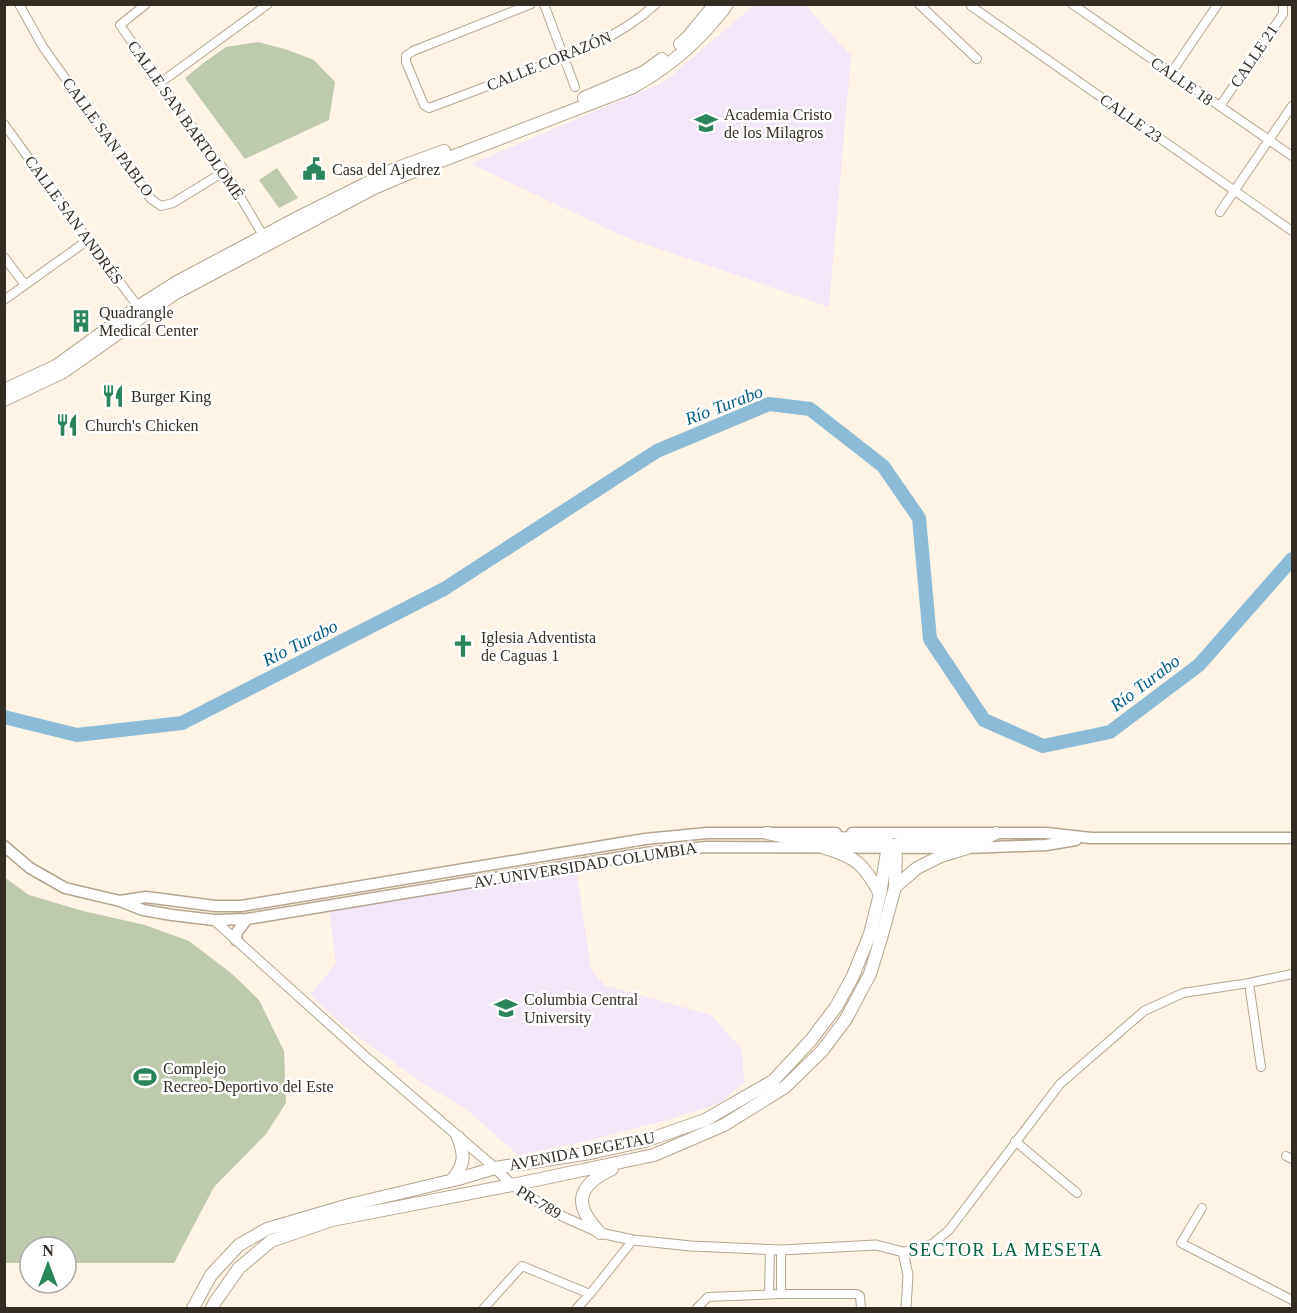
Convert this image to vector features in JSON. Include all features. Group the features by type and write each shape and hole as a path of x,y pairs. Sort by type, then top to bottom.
{"main road":[{"path":"638,79 688,37 715,4"},
{"path":"4,400 63,372 177,282 266,240 375,179 395,169 417,166 504,133 589,96 638,79 677,59 703,34 727,4"},
{"path":"4,390 56,366 142,311"},
{"name":"AV. UNIVERSIDAD COLUMBIA","path":"120,901 146,897 215,906 241,906 645,839 707,833 1046,833 1091,838 1293,838"},
{"path":"767,833 789,838 869,839 892,846 912,840 976,840 996,833"},
{"name":"AV. UNIVERSIDAD COLUMBIA","path":"4,846 30,868 65,888 120,901 152,912 214,920 247,919 647,853 706,847 967,848 1046,844 1091,838"},
{"name":"AVENIDA DEGETAU","path":"212,1308 239,1268 271,1242 332,1220 654,1155 724,1125 785,1087 822,1051 846,1019 870,974 895,887 892,846"},
{"name":"AVENIDA DEGETAU","path":"193,1308 211,1275 239,1245 267,1229 349,1205 495,1168 590,1153 645,1141 705,1120 773,1081 811,1040 836,1007 853,976 870,934 892,846"},
{"path":"822,847 842,853 862,865 880,894"},
{"path":"895,887 916,868 941,855 967,848"},
{"path":"427,875 430,889"},
{"path":"162,899 176,906 202,911 214,920 230,912 297,901 318,893"},
{"path":"236,940 237,932 247,919"},
{"path":"452,1180 458,1174 464,1160 458,1137"},
{"path":"600,1233 589,1221 581,1207 581,1199 586,1188 601,1174 635,1159"}],"street":[{"name":"CALLE SAN PABLO","path":"19,4 43,47 151,199 161,206 172,203 225,171"},
{"name":"CALLE SAN BARTOLOMÉ","path":"146,4 120,25 225,171 266,240"},
{"path":"160,83 268,4"},
{"name":"CALLE CORAZÓN","path":"531,4 413,51 406,56 406,62 424,105 429,108 435,106 564,58 613,36 656,4"},
{"path":"544,4 575,87"},
{"path":"919,4 977,60"},
{"name":"CALLE 23","path":"970,4 1293,231"},
{"name":"CALLE 18","path":"1072,4 1293,156"},
{"path":"1171,73 1218,4"},
{"name":"CALLE 21","path":"1220,106 1283,14 1283,4"},
{"path":"1220,212 1293,106"},
{"name":"CALLE SAN ANDRÉS","path":"4,124 142,311"},
{"path":"4,300 88,240"},
{"path":"4,257 25,285"},
{"name":"PR-789","path":"214,920 358,1051 512,1185 555,1213 600,1233 633,1240 691,1246 781,1250 876,1245 903,1252"},
{"path":"906,1308 908,1275 903,1252 932,1244 949,1230 1060,1084 1144,1011 1183,993 1293,974"},
{"path":"1250,983 1261,1067"},
{"path":"1015,1142 1077,1193"},
{"path":"1202,1208 1181,1243 1293,1300"},
{"path":"577,1308 633,1240"},
{"path":"769,1294 770,1249"},
{"path":"781,1250 781,1294"},
{"path":"484,1308 522,1266 590,1294"},
{"path":"698,1308 708,1297 769,1294 857,1294 860,1296 861,1308"}],"shaded area":[{"name":"Academia Cristo de los Milagros","path":"754,5 805,5 851,56 829,307 625,237 471,164 664,82"},
{"name":"Columbia Central University","path":"576,868 591,969 604,985 711,1015 742,1049 744,1082 720,1103 587,1141 518,1155 466,1109 421,1082 345,1027 310,994 336,964 329,909"}],"green space":[{"path":"258,42 314,60 335,82 329,120 245,159 185,78 226,47"},
{"path":"277,168 298,198 279,208 259,180"},
{"name":"Complejo Recreo-Deportivo del Este","path":"4,877 29,895 83,911 145,925 189,941 231,973 259,1000 284,1051 286,1103 266,1134 214,1187 174,1263 78,1263 78,1235 18,1235 18,1263 5,1263"}],"waterway":[{"name":"Río Turabo","path":"4,717 77,735 182,723 444,589 657,451 769,404 810,409 883,466 919,518 930,639 984,720 1043,746 1110,732 1199,665 1292,559"}],"place":[{"name":"Academia Cristo de los Milagros","path":"706,123"},
{"name":"Casa del Ajedrez","path":"314,169"},
{"name":"Quadrangle Medical Center","path":"81,321"},
{"name":"Burger King","path":"113,396"},
{"name":"Church's Chicken","path":"67,425"},
{"name":"Iglesia Adventista de Caguas 1","path":"463,646"},
{"name":"Columbia Central University","path":"506,1008"},
{"name":"Complejo Recreo-Deportivo del Este","path":"145,1077"}],"district":[{"name":"SECTOR LA MESETA","path":"1006,1250"}]}
